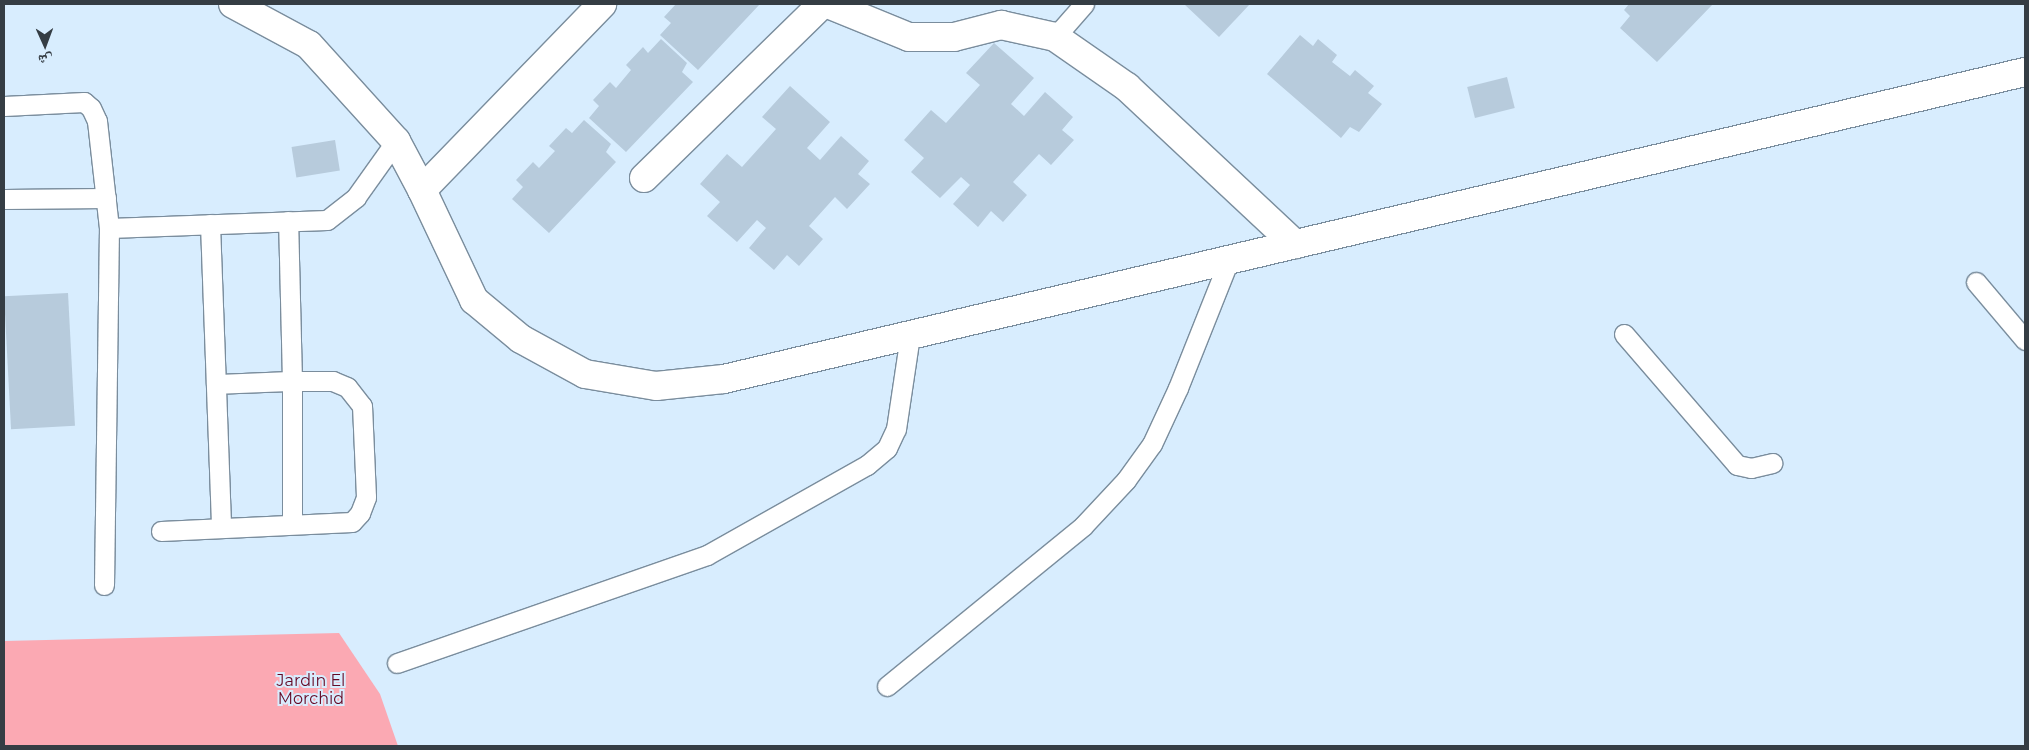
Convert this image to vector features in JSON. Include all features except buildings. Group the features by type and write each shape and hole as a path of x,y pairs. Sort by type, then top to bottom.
{"street":[{"path":"233,4 309,45 396,141 422,190 474,300 521,339 585,374 656,386 724,379 2025,72"},
{"path":"422,190 602,4"},
{"path":"644,178 822,4"},
{"path":"828,4 909,37 954,37 1001,25 1055,37 1127,88 1295,244"}],"lane":[{"path":"1055,37 1084,4"},
{"path":"4,106 84,102 91,108 98,121 109,228 104,585"},
{"path":"109,228 327,220 356,197 396,141"},
{"path":"4,199 106,198"},
{"path":"288,221 292,381 292,524"},
{"path":"210,224 221,527"},
{"path":"887,686 1083,526 1126,480 1152,444 1178,388 1229,260"},
{"path":"1976,282 2025,340"},
{"path":"1624,334 1737,465 1751,468 1772,463"},
{"path":"396,663 707,555 867,465 887,448 896,429 910,335"},
{"path":"161,530 352,522 360,513 366,497 362,406 347,387 333,381 216,384"}],"green space":[{"name":"Jardin El Morchid","path":"339,633 380,694 398,746 4,746 4,641"}]}
